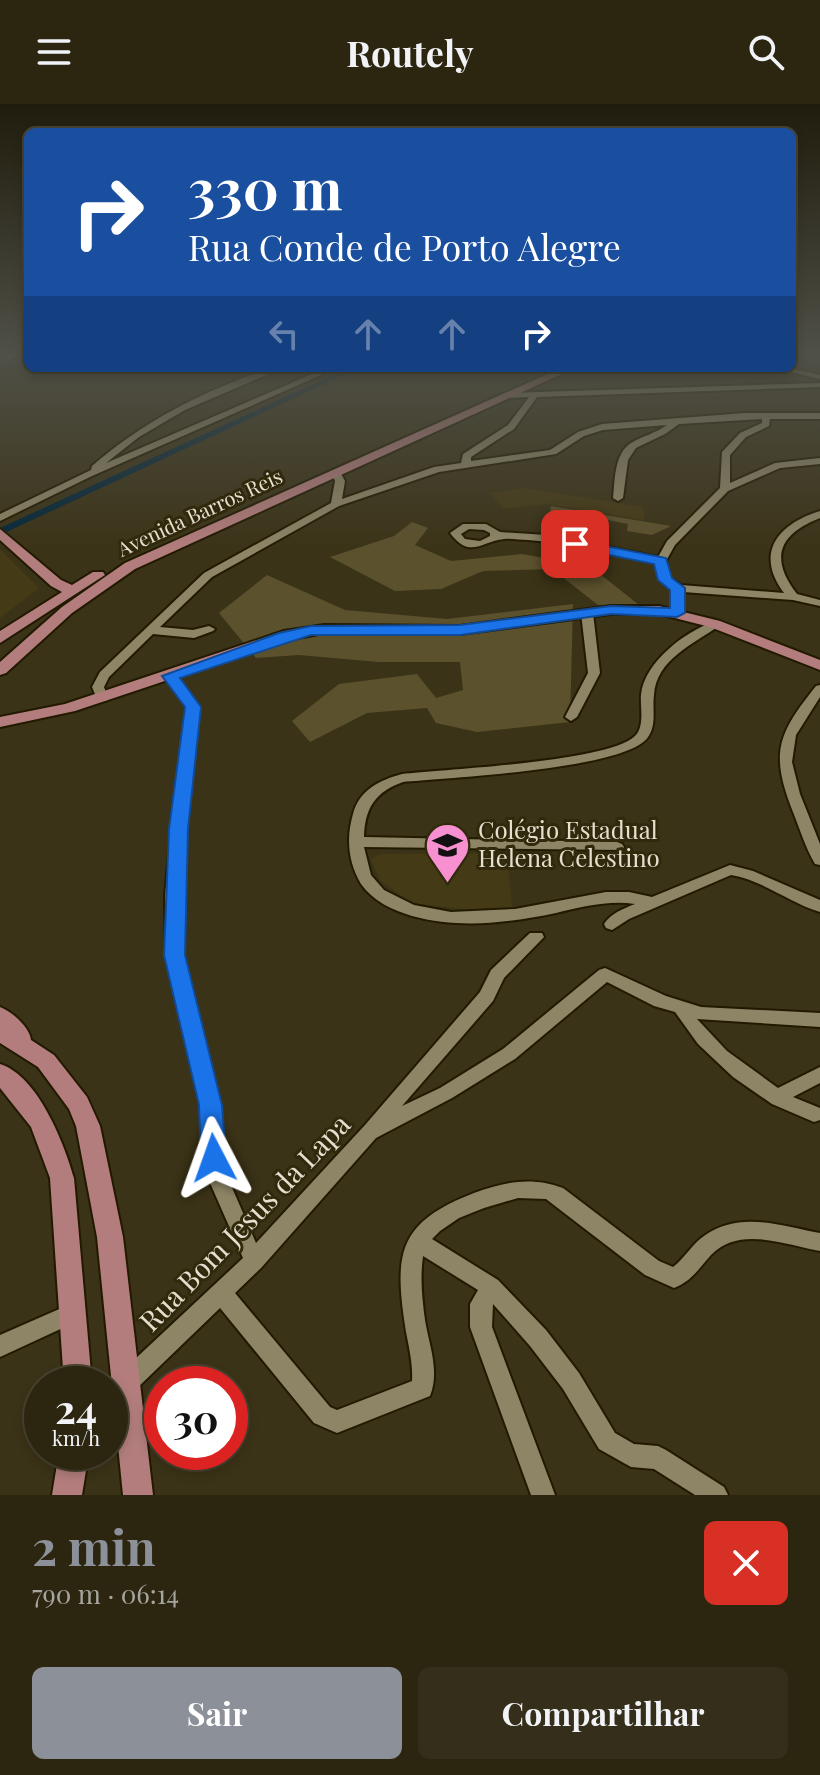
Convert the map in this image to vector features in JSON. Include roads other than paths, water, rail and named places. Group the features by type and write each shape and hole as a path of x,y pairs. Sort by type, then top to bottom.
{"main road":[{"name":"Avenida Barros Reis","path":"0,638 70,590 134,555 437,421"},
{"name":"Avenida Barros Reis","path":"0,670 110,578 155,553 450,421"},
{"path":"4,537 56,583 70,590 110,578"},
{"path":"0,736 69,708 284,636 311,630 460,630 636,609 677,613 715,624 820,665"},
{"path":"0,722 69,708"},
{"path":"0,1016 65,1083 88,1126 110,1237 125,1366"},
{"path":"0,1032 46,1061"},
{"path":"0,1073 27,1098 48,1129 62,1178 77,1366"},
{"path":"0,1082 27,1098"},
{"path":"128,1392 138,1495"},
{"path":"67,1495 71,1470"}],"street":[{"path":"89,474 161,421"},
{"path":"0,518 89,474 211,421"},
{"path":"466,465 466,456 511,427 515,421"},
{"path":"102,698 98,687 104,675 208,575 336,504 437,469 553,452 585,432 602,427 700,421"},
{"path":"725,489 725,454 743,435 767,421"},
{"path":"618,498 621,460 627,449 676,422"},
{"path":"820,461 778,465 725,489 671,543 661,561 665,580 678,588 793,597 820,603"},
{"path":"336,472 340,481 336,504"},
{"path":"793,597 775,572 777,547 794,527 820,514"},
{"path":"496,535 547,538 661,561"},
{"path":"677,613 678,588"},
{"path":"571,717 594,673 587,613"},
{"path":"654,903 616,896 530,913 476,919 437,918 403,908 371,889 355,842 361,807 368,796 387,782 402,778 586,758 633,745 646,730 648,685 655,668 715,624"},
{"path":"149,630 194,634 209,629"},
{"path":"170,676 193,707 178,829 174,955 211,1105 217,1176 254,1261"},
{"path":"820,689 790,734 784,767 787,784 820,860"},
{"path":"355,842 617,847"},
{"path":"612,924 737,869 784,895 820,906"},
{"path":"369,1132 487,996 497,974 536,937"},
{"name":"Rua Bom Jesus da Lapa","path":"128,1381 254,1261 369,1132 446,1093 509,1054 605,974 682,1009"},
{"path":"682,1009 730,1017 820,1020"},
{"path":"682,1009 687,1020 711,1045 778,1097 814,1114"},
{"path":"778,1097 820,1074"},
{"path":"222,1294 322,1415 329,1420 345,1420 422,1388 424,1373 409,1278 417,1241 456,1208 526,1187 556,1194 652,1268 674,1278 709,1243 737,1230 782,1232 820,1242"},
{"path":"417,1241 491,1287 538,1338 571,1381 607,1441 631,1455 658,1458 716,1495"},
{"path":"491,1287 481,1304 481,1327 543,1495"},
{"path":"0,1346 73,1313"}],"waterway":[{"path":"0,532 240,421"}],"place":[{"name":"Colégio Estadual Helena Celestino","path":"447,884"}]}
